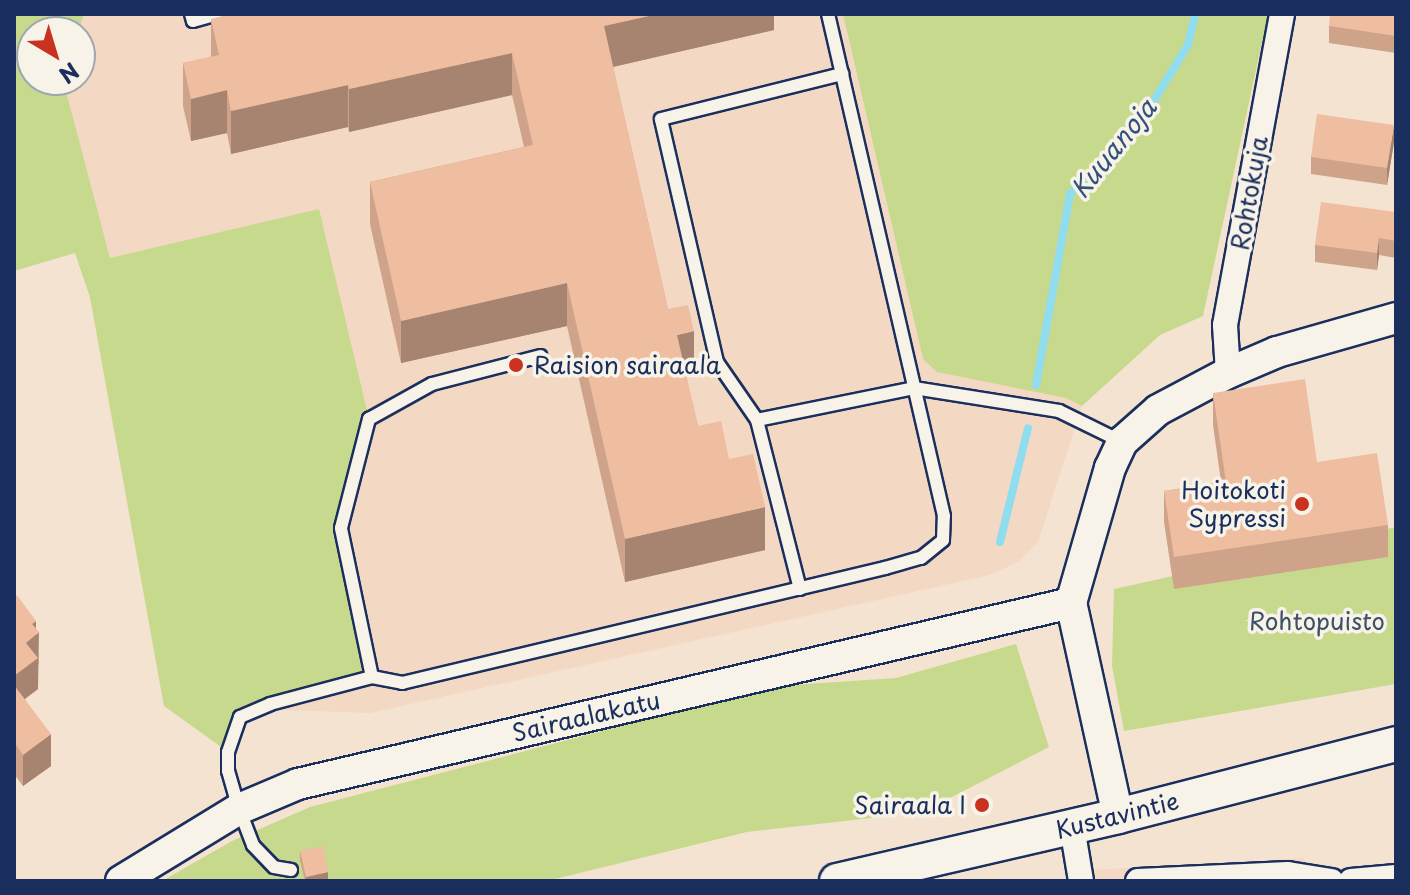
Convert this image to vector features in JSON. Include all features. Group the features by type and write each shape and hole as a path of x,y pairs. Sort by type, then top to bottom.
{"main road":[{"name":"Kustavintie","path":"837,881 1118,816 1396,744"}],"street":[{"name":"Rohtokuja","path":"1228,373 1225,325 1282,14"},
{"path":"1118,816 1071,603 1110,468 1122,442 1158,410 1228,373 1277,352 1396,318"},
{"name":"Sairaalakatu","path":"121,881 239,809 298,784 1071,603"},
{"path":"1072,827 1081,881"},
{"path":"1138,881 1288,874 1331,881"},
{"path":"1351,881 1396,877"}],"lane":[{"path":"191,14 193,21 217,14"},
{"path":"291,870 274,867 253,845 239,809 228,771 228,752 240,717 270,704 372,677 402,683 800,589 921,558 943,540 944,516 828,14"},
{"path":"800,589 757,420 717,362 661,119 842,74"},
{"path":"372,677 341,528 369,419 432,384 540,356"},
{"path":"757,420 914,388 1059,411 1122,442"}],"shaded area":[{"name":"Raision sairaala","path":"843,14 923,359 1066,398 1082,406 1038,542 1018,562 990,575 370,713 164,706 90,298 75,253 63,96 96,96 96,16 71,16"},
{"path":"1303,858 1313,881 1093,881 1092,870"}],"green space":[{"path":"14,14 84,14 16,16 16,96 67,96 110,258 319,209 369,419 341,528 372,677 240,717 228,752 164,706 90,297 75,253 14,271"},
{"path":"843,14 1268,14 1203,316 1160,335 1082,406 1066,398 937,372 923,359"},
{"name":"Rohtopuisto","path":"1396,527 1396,684 1124,731 1112,666 1114,589"},
{"path":"1016,644 1049,747 952,797 872,818 747,832 547,881 162,881 232,841 310,807 776,686 896,678"}],"building":[{"path":"231,14 658,14 604,26 668,309 688,305 694,331 677,335 698,426 721,421 729,459 753,454 765,507 625,539 567,283 401,321 370,182 533,145 512,53 231,111 227,90 191,99 183,63 219,55 211,19"},
{"path":"1330,14 1396,14 1396,36 1329,26"},
{"path":"1317,114 1394,125 1387,168 1311,157"},
{"path":"1321,202 1396,212 1396,241 1379,238 1377,253 1315,245"},
{"name":"Hoitokoti Sypressi","path":"1305,379 1317,462 1377,453 1388,525 1174,557 1164,491 1226,482 1213,393"},
{"path":"17,595 36,621 32,624 39,632 26,643 38,658 14,676 14,598"},
{"path":"14,685 51,734 23,755 14,742"},
{"path":"323,846 328,872 306,877 300,851"}],"waterway":[{"name":"Kuuanoja","path":"1036,385 1070,194 1145,115 1188,45 1195,14"},
{"name":"Kuuanoja","path":"1000,542 1028,428"}],"place":[{"name":"Raision sairaala","path":"516,365"},
{"name":"Hoitokoti Sypressi","path":"1302,504"},
{"name":"Sairaala I","path":"982,805"}]}
